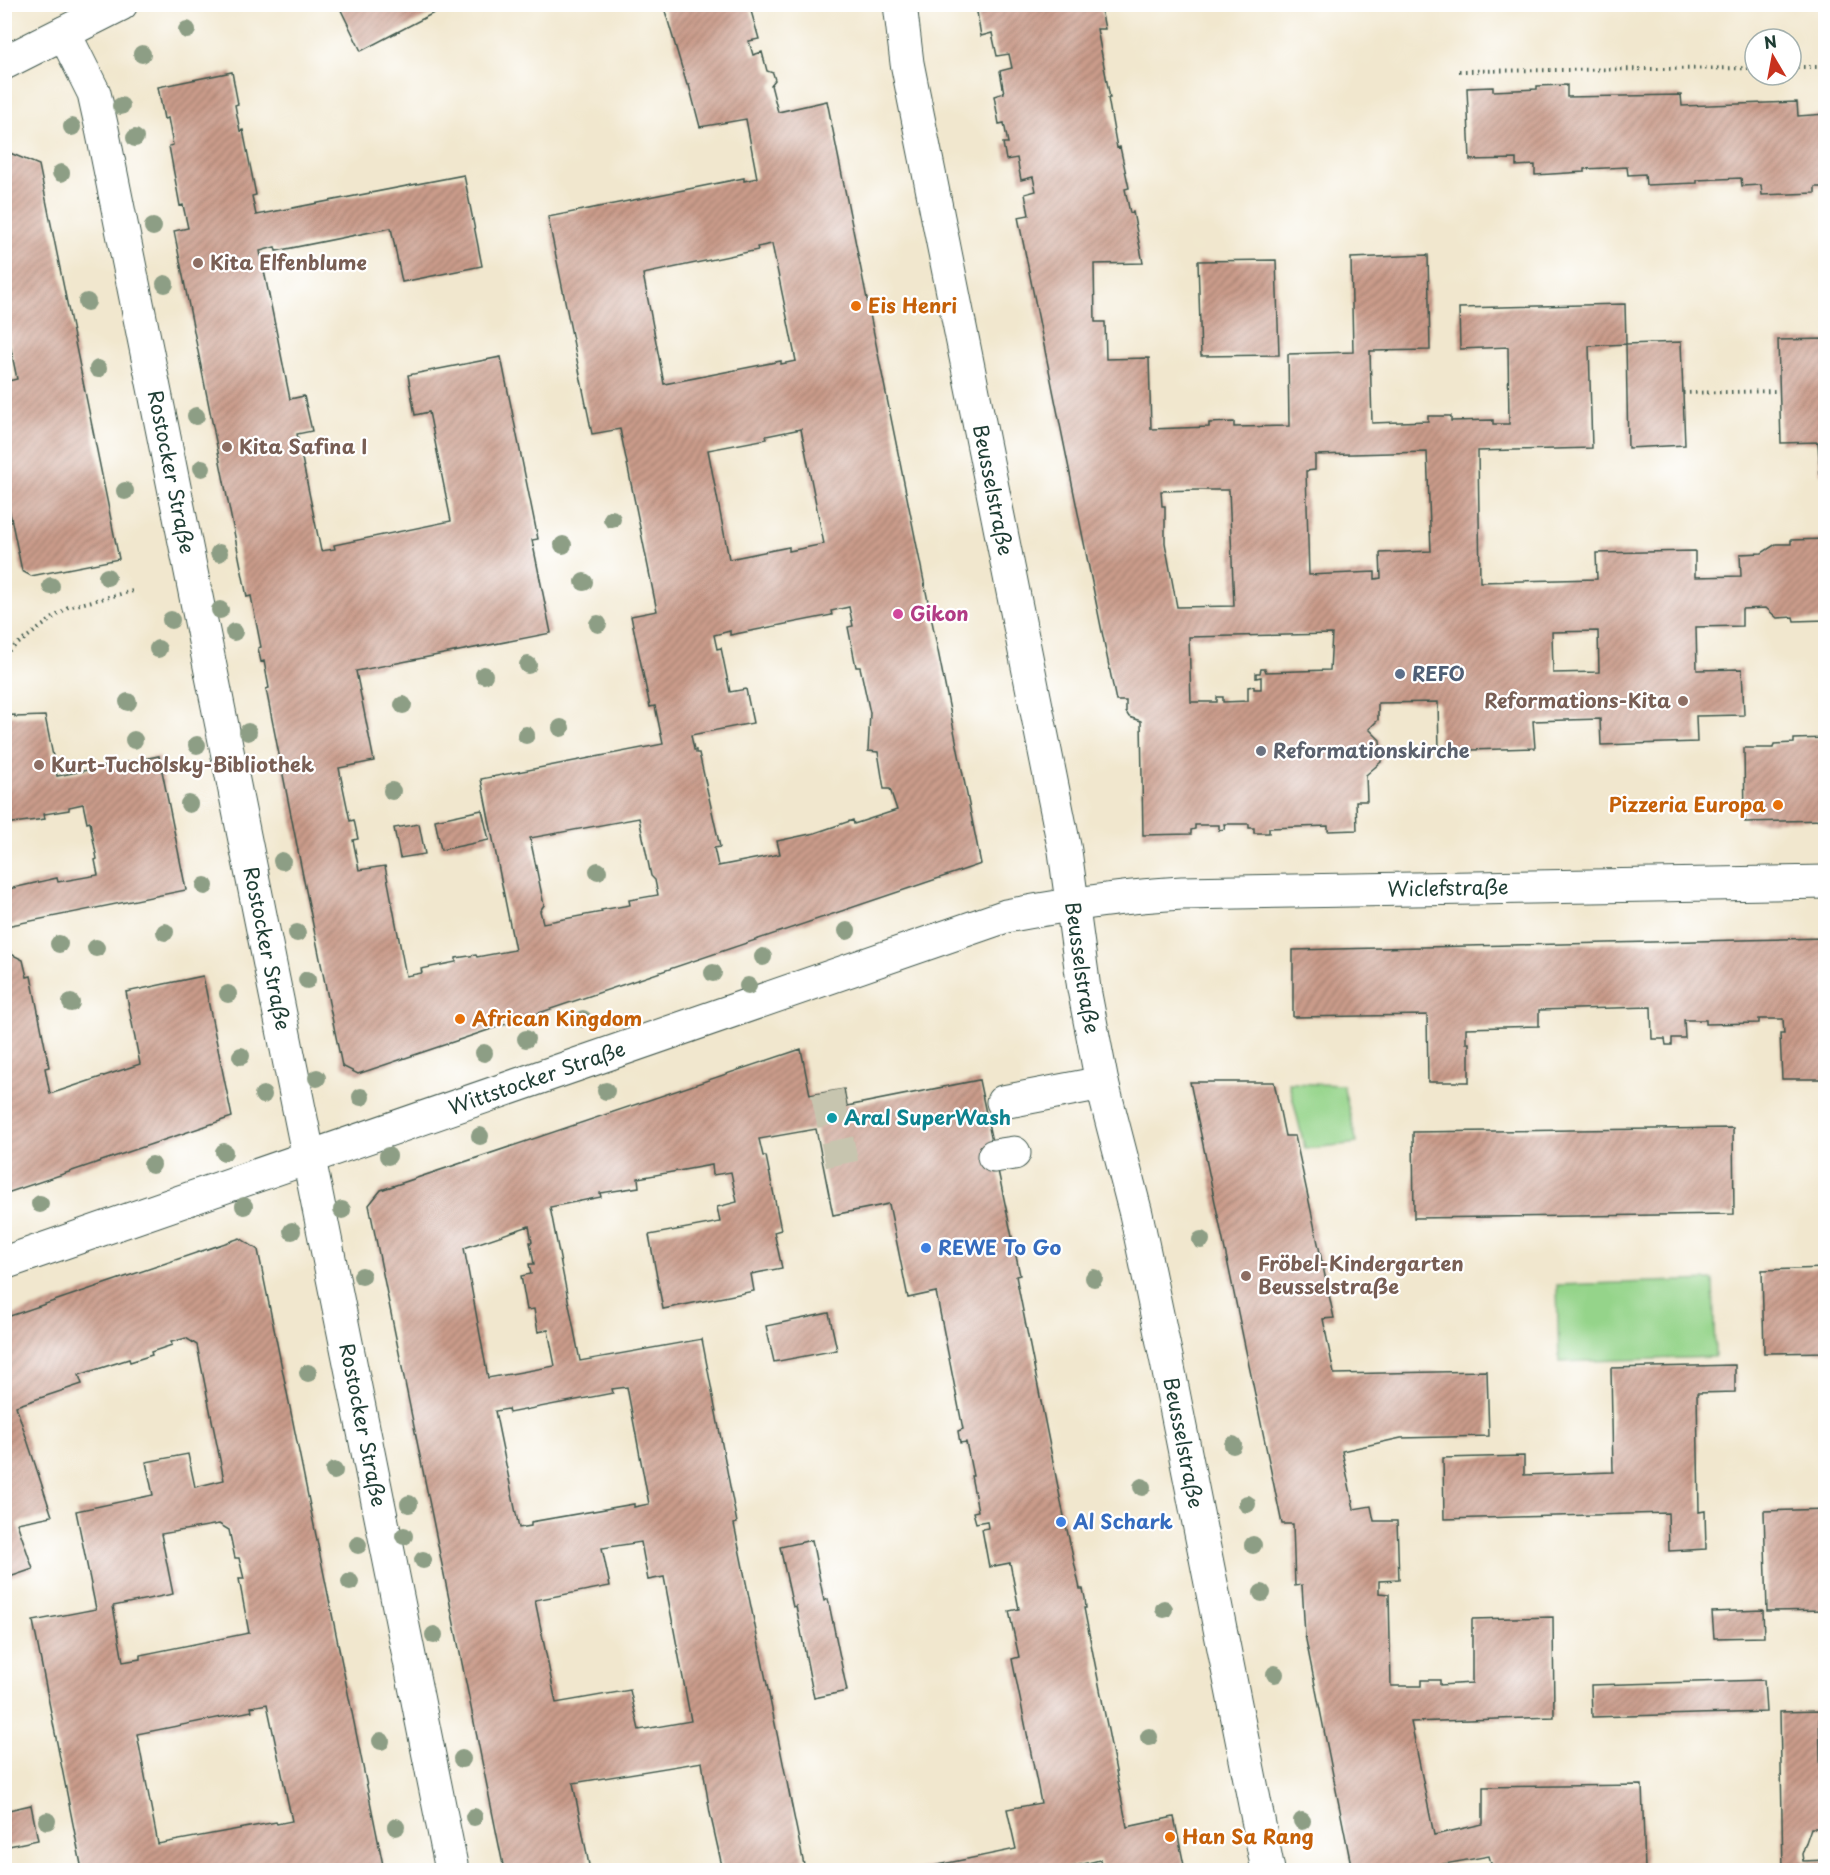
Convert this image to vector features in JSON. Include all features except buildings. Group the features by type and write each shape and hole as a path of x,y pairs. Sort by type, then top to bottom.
{"street":[{"path":"4,63 121,4"},
{"name":"Beusselstraße","path":"884,4 907,63"},
{"name":"Beusselstraße","path":"900,4 907,63 1065,851 1084,989 1102,1083 1136,1214 1268,1870"},
{"name":"Rostocker Straße","path":"64,33 94,93 452,1870"},
{"name":"Wiclefstraße","path":"1072,904 1145,894 1826,882"},
{"name":"Wittstocker Straße","path":"4,1263 1006,916 1072,904"},
{"path":"1003,1102 1102,1083"}],"path":[{"path":"1803,67 1826,67"},
{"path":"1459,71 1743,68"},
{"path":"1683,393 1779,391"},
{"path":"4,654 68,607 133,591"}],"green space":[{"path":"1289,1083 1343,1085 1357,1143 1305,1149"},
{"path":"1713,1280 1715,1357 1559,1362 1557,1285"}],"tunnel":[{"path":"827,1092 842,1164"}],"place":[{"name":"Kita Elfenblume","path":"198,263"},
{"name":"Eis Henri","path":"856,306"},
{"name":"Kita Safina I","path":"227,447"},
{"name":"Gikon","path":"898,614"},
{"name":"REFO","path":"1400,674"},
{"name":"Reformations-Kita","path":"1683,701"},
{"name":"Reformationskirche","path":"1261,751"},
{"name":"Kurt-Tucholsky-Bibliothek","path":"39,765"},
{"name":"Pizzeria Europa","path":"1778,805"},
{"name":"African Kingdom","path":"460,1019"},
{"name":"Aral SuperWash","path":"832,1118"},
{"name":"REWE To Go","path":"926,1248"},
{"name":"Fröbel-Kindergarten Beusselstraße","path":"1246,1276"},
{"name":"Al Schark","path":"1061,1522"},
{"name":"Han Sa Rang","path":"1170,1837"}]}
